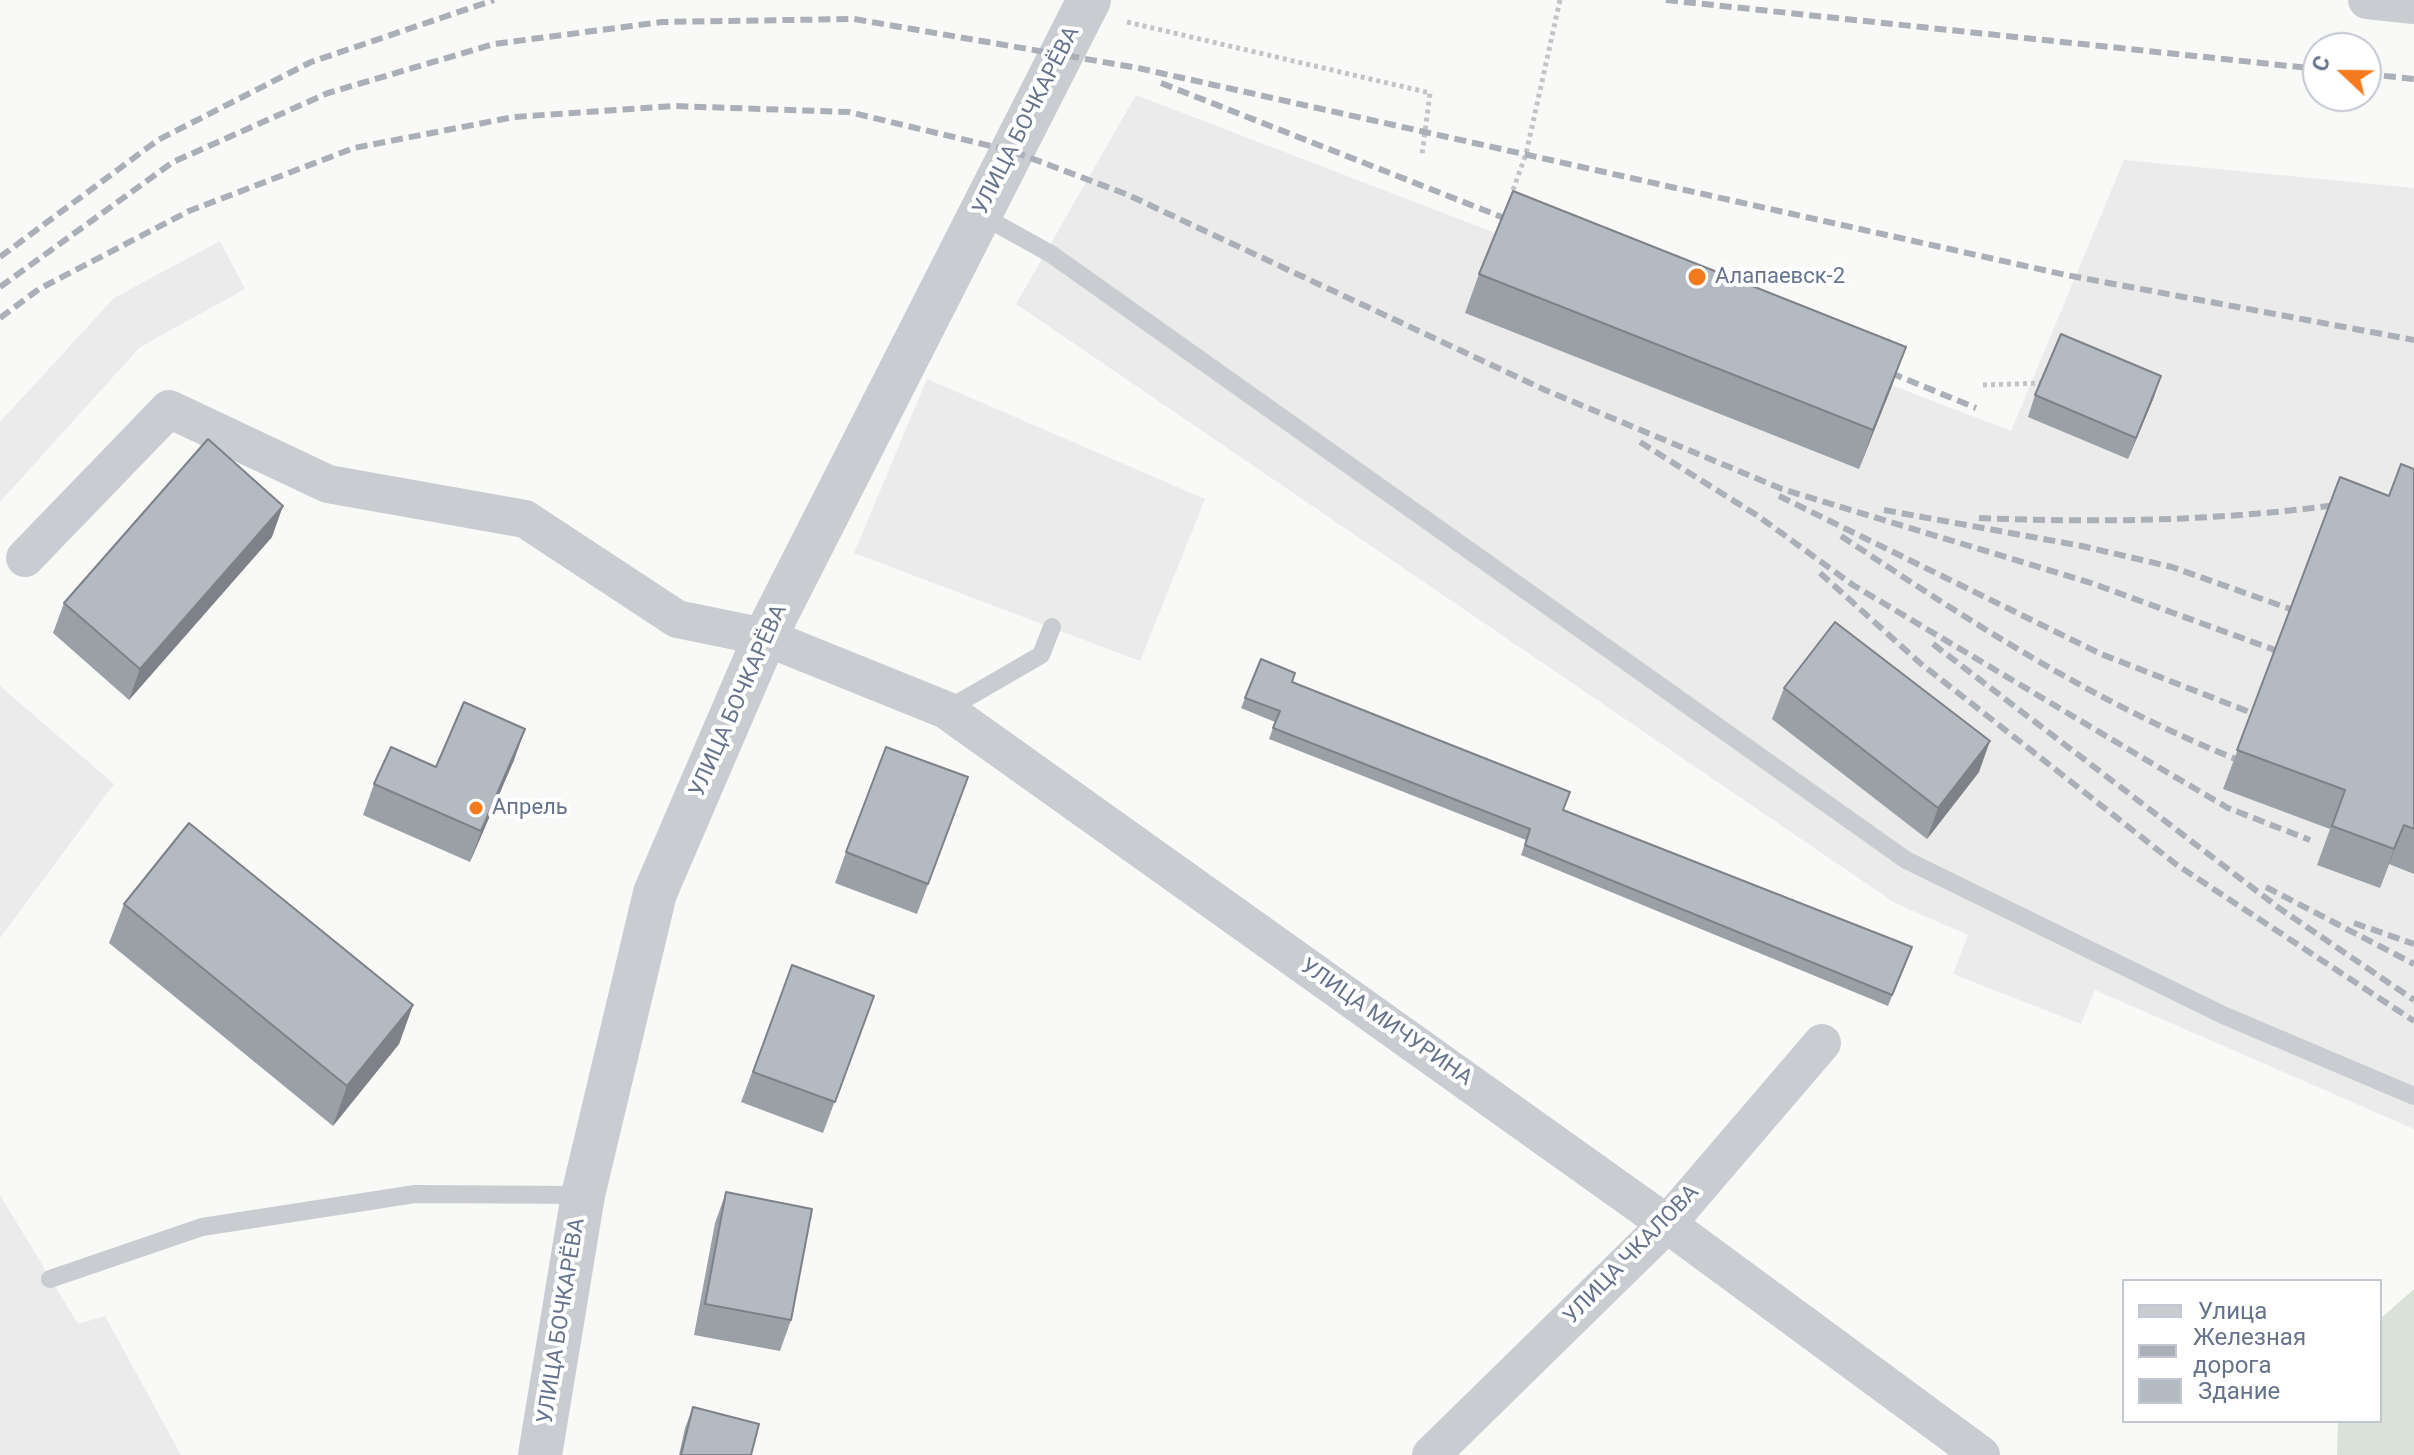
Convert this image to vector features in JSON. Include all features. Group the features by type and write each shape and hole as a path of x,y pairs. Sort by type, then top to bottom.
{"street":[{"path":"2367,0 2414,5"},
{"name":"УЛИЦА БОЧКАРЁВА","path":"540,1455 583,1195 655,893 765,637 1086,6"},
{"name":"УЛИЦА МИЧУРИНА","path":"25,558 169,409 328,484 525,519 677,619 765,637 946,710 1667,1224 1981,1455"},
{"name":"УЛИЦА ЧКАЛОВА","path":"1431,1455 1667,1224 1822,1043"}],"lane":[{"path":"979,214 1051,254 1906,860 2223,1015 2414,1096"},
{"path":"946,710 1041,655 1052,627"},
{"path":"50,1279 202,1227 232,1222 415,1194 583,1195"}],"path":[{"path":"1513,190 1526,154 1560,0"},
{"path":"1086,6 1430,93 1422,155"},
{"path":"1983,385 2042,383"}],"shaded area":[{"path":"1136,95 2011,431 2124,160 2414,188 2414,1129 2095,990 2081,1024 1953,974 1968,935 1895,903 1016,304"},
{"path":"220,241 245,289 140,347 0,502 0,422 114,298"},
{"path":"927,379 1205,499 1140,661 854,553"},
{"path":"0,686 114,784 0,938"},
{"path":"0,1195 78,1324 105,1316 181,1455 0,1455"},
{"path":"2414,1289 2414,1455 2337,1455 2338,1423 2382,1423 2382,1317"}],"building":[{"path":"1513,191 1906,347 1873,430 1479,274"},
{"path":"2061,334 2161,376 2136,438 2035,395"},
{"path":"208,439 283,506 140,669 64,603"},
{"path":"2401,464 2414,469 2414,829 2404,825 2394,849 2332,826 2345,790 2237,750 2340,477 2389,496"},
{"path":"1835,622 1990,741 1938,808 1784,688"},
{"path":"1261,659 1295,673 1292,682 1570,792 1563,810 1912,947 1892,995 1525,845 1530,829 1273,728 1280,711 1245,698"},
{"path":"464,702 525,729 481,831 374,784 391,747 436,767"},
{"path":"886,747 968,777 928,884 846,852"},
{"path":"189,823 413,1005 347,1086 124,904"},
{"path":"792,965 874,996 835,1102 753,1072"},
{"path":"726,1192 812,1209 791,1320 705,1304"},
{"path":"693,1407 759,1424 751,1455 681,1455"}],"railway":[{"path":"0,257 158,140 311,62 494,0"},
{"path":"1666,0 2302,67"},
{"path":"0,287 173,162 328,93 494,44 662,22 854,19 1138,68 2066,275 2414,340"},
{"path":"2382,76 2414,79"},
{"path":"1161,83 1522,225"},
{"path":"0,318 39,289 189,211 354,148 514,117 673,106 849,112 1012,151 1126,194 1545,390 1782,489 2091,583 2297,658"},
{"path":"1874,366 1976,408"},
{"path":"1640,442 1758,516 1853,585 2148,761 2228,808 2310,840"},
{"path":"1779,496 2101,654 2270,720"},
{"path":"1979,518 2164,519 2257,514 2350,503"},
{"path":"1884,510 2082,546 2172,567 2310,616"},
{"path":"1841,536 1991,633 2093,692 2145,719 2256,767"},
{"path":"1820,573 1920,663 2177,865 2414,1021"},
{"path":"1933,644 2279,908 2414,1000"},
{"path":"2266,887 2414,964"},
{"path":"2354,923 2414,944"}],"place":[{"name":"Алапаевск-2","path":"1697,277"},
{"name":"Апрель","path":"476,808"}]}
